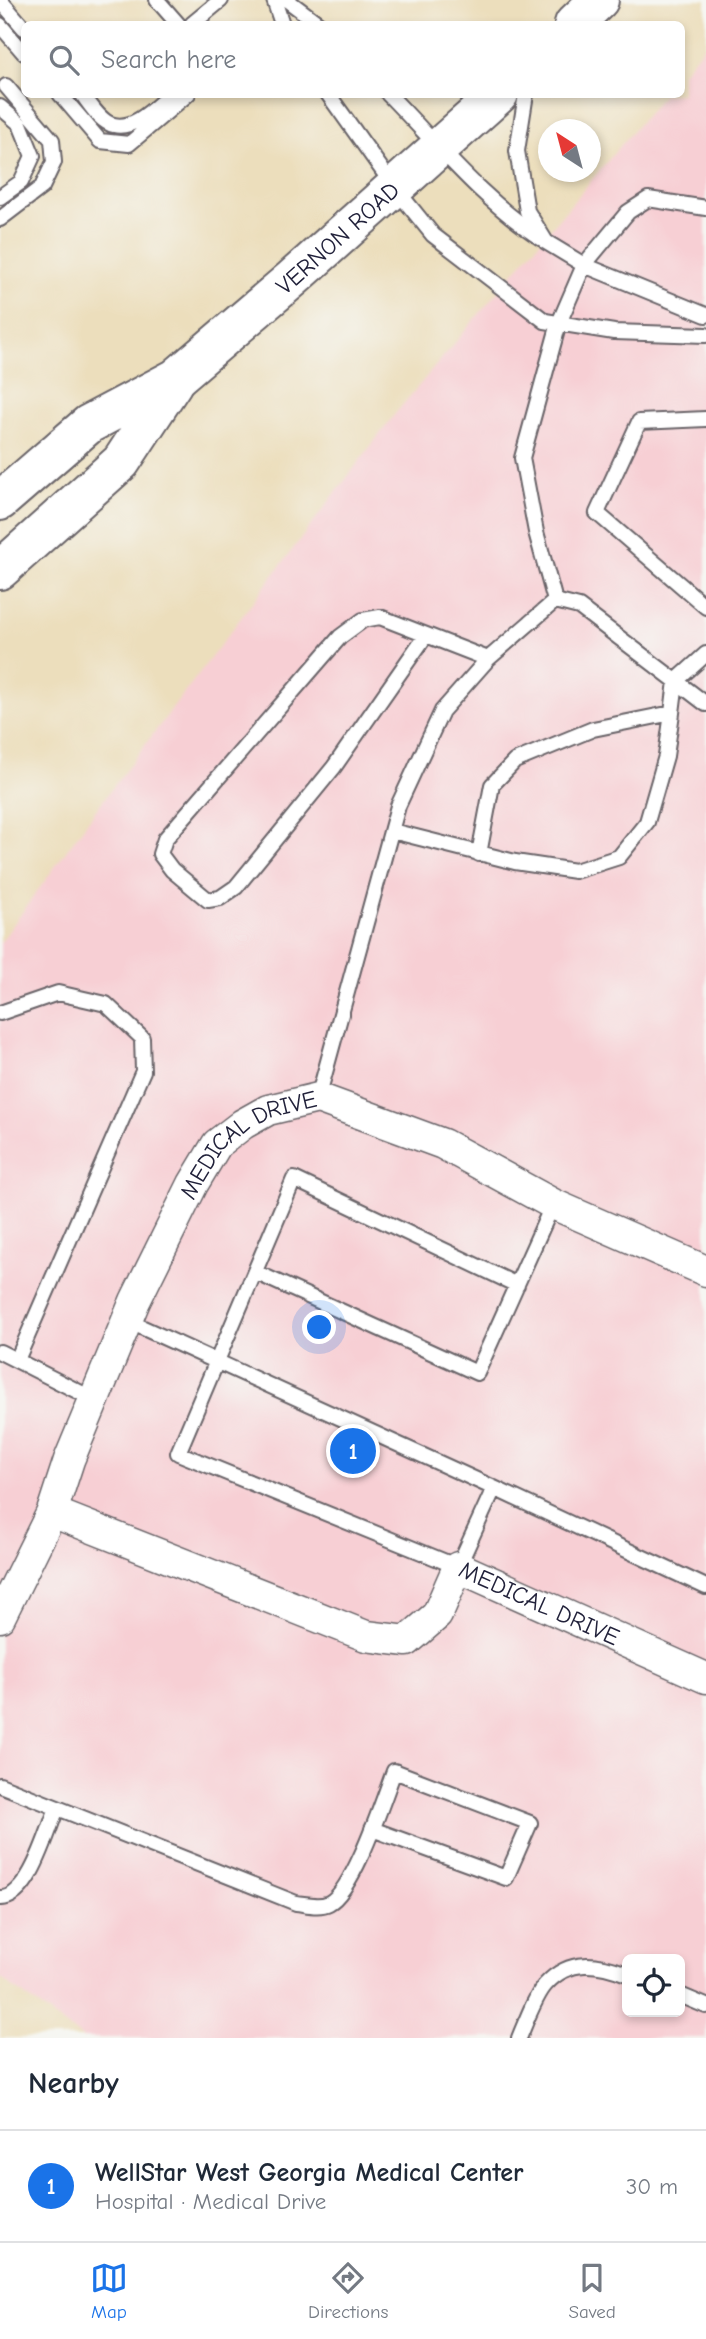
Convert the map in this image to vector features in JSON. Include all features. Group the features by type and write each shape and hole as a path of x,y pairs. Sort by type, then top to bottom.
{"main road":[{"path":"576,21 598,0"},
{"name":"VERNON ROAD","path":"0,501 89,424 176,378 495,98"},
{"name":"VERNON ROAD","path":"0,570 121,462 176,378"}],"street":[{"name":"MEDICAL DRIVE","path":"0,1617 52,1512 69,1460 128,1321 187,1196 218,1144 243,1124 268,1110 318,1098 443,1144 553,1205 706,1271"},
{"name":"MEDICAL DRIVE","path":"52,1512 366,1636 407,1641 437,1615 458,1567 706,1678"}],"lane":[{"path":"1,0 21,24"},
{"path":"157,0 175,21"},
{"path":"196,21 221,0"},
{"path":"274,0 281,21"},
{"path":"287,0 315,21"},
{"path":"0,25 21,50"},
{"path":"0,219 42,187 54,162 52,140 6,86"},
{"path":"63,98 100,141 129,144 183,98"},
{"path":"85,98 102,118 113,125 133,124 166,98"},
{"path":"331,98 395,188 433,235 545,321 614,332 706,335"},
{"path":"392,98 476,188 513,220 584,265 706,315"},
{"path":"525,98 517,151 527,211 546,242"},
{"path":"0,107 19,124 33,156 21,182 0,197"},
{"path":"555,601 536,532 522,458 559,323 584,265 628,212 648,199 706,208"},
{"path":"706,419 639,422 597,513 706,607"},
{"path":"318,1098 398,806 442,712 488,659 555,601"},
{"path":"555,601 579,607 706,704"},
{"path":"426,635 334,767 236,887 220,898 208,900 172,870 160,854 164,839 340,637 363,620 380,617 488,659"},
{"path":"392,831 515,862 575,871 619,857 647,822 666,756 676,681 706,654"},
{"path":"480,854 492,785 515,761 593,729 671,713"},
{"path":"0,1013 58,992 106,1004 142,1038 143,1071 17,1360"},
{"path":"494,1488 458,1567 178,1453 295,1179 517,1285"},
{"path":"255,1272 477,1373 553,1205"},
{"path":"128,1321 706,1587"},
{"path":"0,1352 95,1400"},
{"path":"0,1785 296,1903 315,1906 329,1903 346,1885 372,1829 394,1771 530,1823 506,1878 372,1829"},
{"path":"0,1898 14,1894 29,1877 57,1808"},
{"path":"519,2038 545,1985 564,1971 584,1965 602,1965 622,1972"},
{"path":"685,1997 706,2006"}],"shaded area":[{"path":"706,44 706,2038 83,2038 0,1978 0,943 98,807 395,414 590,182 601,182 601,169 660,98 685,98 685,69"}],"place":[{"name":"WellStar West Georgia Medical Center","path":"353,1451"}]}
